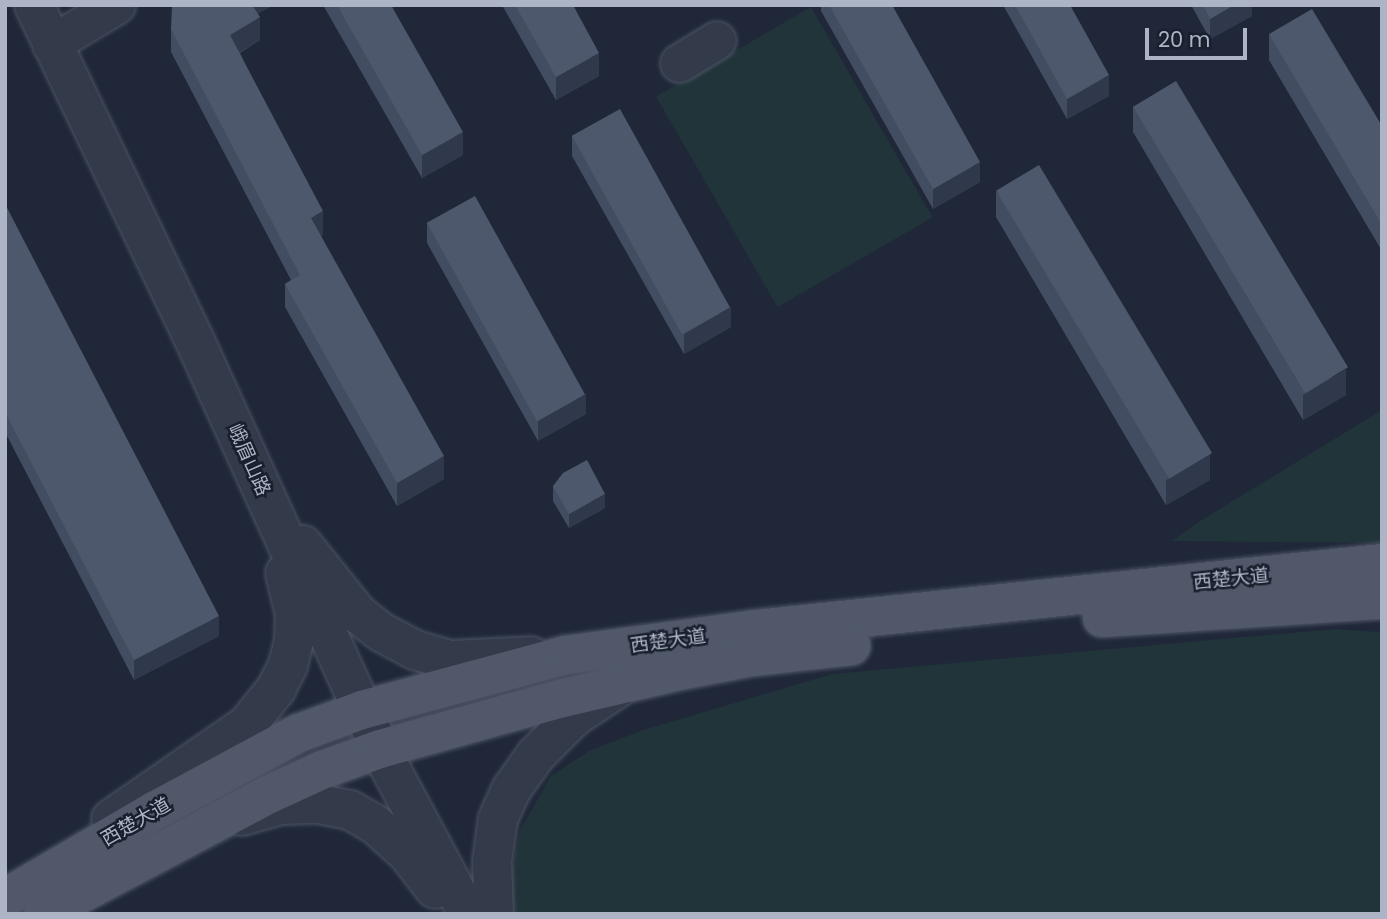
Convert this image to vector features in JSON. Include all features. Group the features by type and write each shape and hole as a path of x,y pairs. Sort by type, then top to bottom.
{"main road":[{"name":"西楚大道","path":"5,896 299,733 362,710 566,655 771,628 1382,563"},
{"name":"西楚大道","path":"43,914 322,770 380,749 623,685 752,657 1117,616 1382,600"}],"street":[{"name":"峨眉山路","path":"34,5 195,341 380,749 468,914"},
{"path":"51,44 116,5"},
{"path":"679,63 717,40"},
{"path":"267,500 358,614 381,632 415,650 450,660 566,655"},
{"path":"5,896 247,725 276,689 288,665 294,641 295,614 267,500"},
{"path":"494,914 493,851 498,819 511,790 535,756 574,717 623,685"},
{"path":"213,824 281,805 319,804 350,810 376,825 408,854 454,914"}],"shaded area":[{"path":"811,7 932,217 777,307 656,96"},
{"path":"1382,410 1382,543 1172,541 1200,521"},
{"path":"1334,629 1382,632 1382,914 514,914 507,892 520,830 551,776 589,751 643,730 832,674"}],"building":[{"path":"172,5 252,5 260,17 230,35 323,211 311,218 444,456 397,483 285,284 300,275 171,29"},
{"path":"337,5 391,5 463,132 422,155"},
{"path":"515,5 573,5 599,53 556,77"},
{"path":"829,5 892,5 980,162 933,189"},
{"path":"1015,5 1070,5 1109,75 1067,99"},
{"path":"1203,5 1234,5 1210,19"},
{"path":"1312,9 1382,126 1382,225 1269,34"},
{"path":"1176,81 1348,367 1305,393 1133,107"},
{"path":"620,109 730,308 682,334 572,136"},
{"path":"1039,165 1212,453 1169,479 996,191"},
{"path":"475,196 585,395 537,421 427,223"},
{"path":"5,204 219,616 134,660 5,412"},
{"path":"587,460 605,494 569,514 553,486 563,473"}]}
